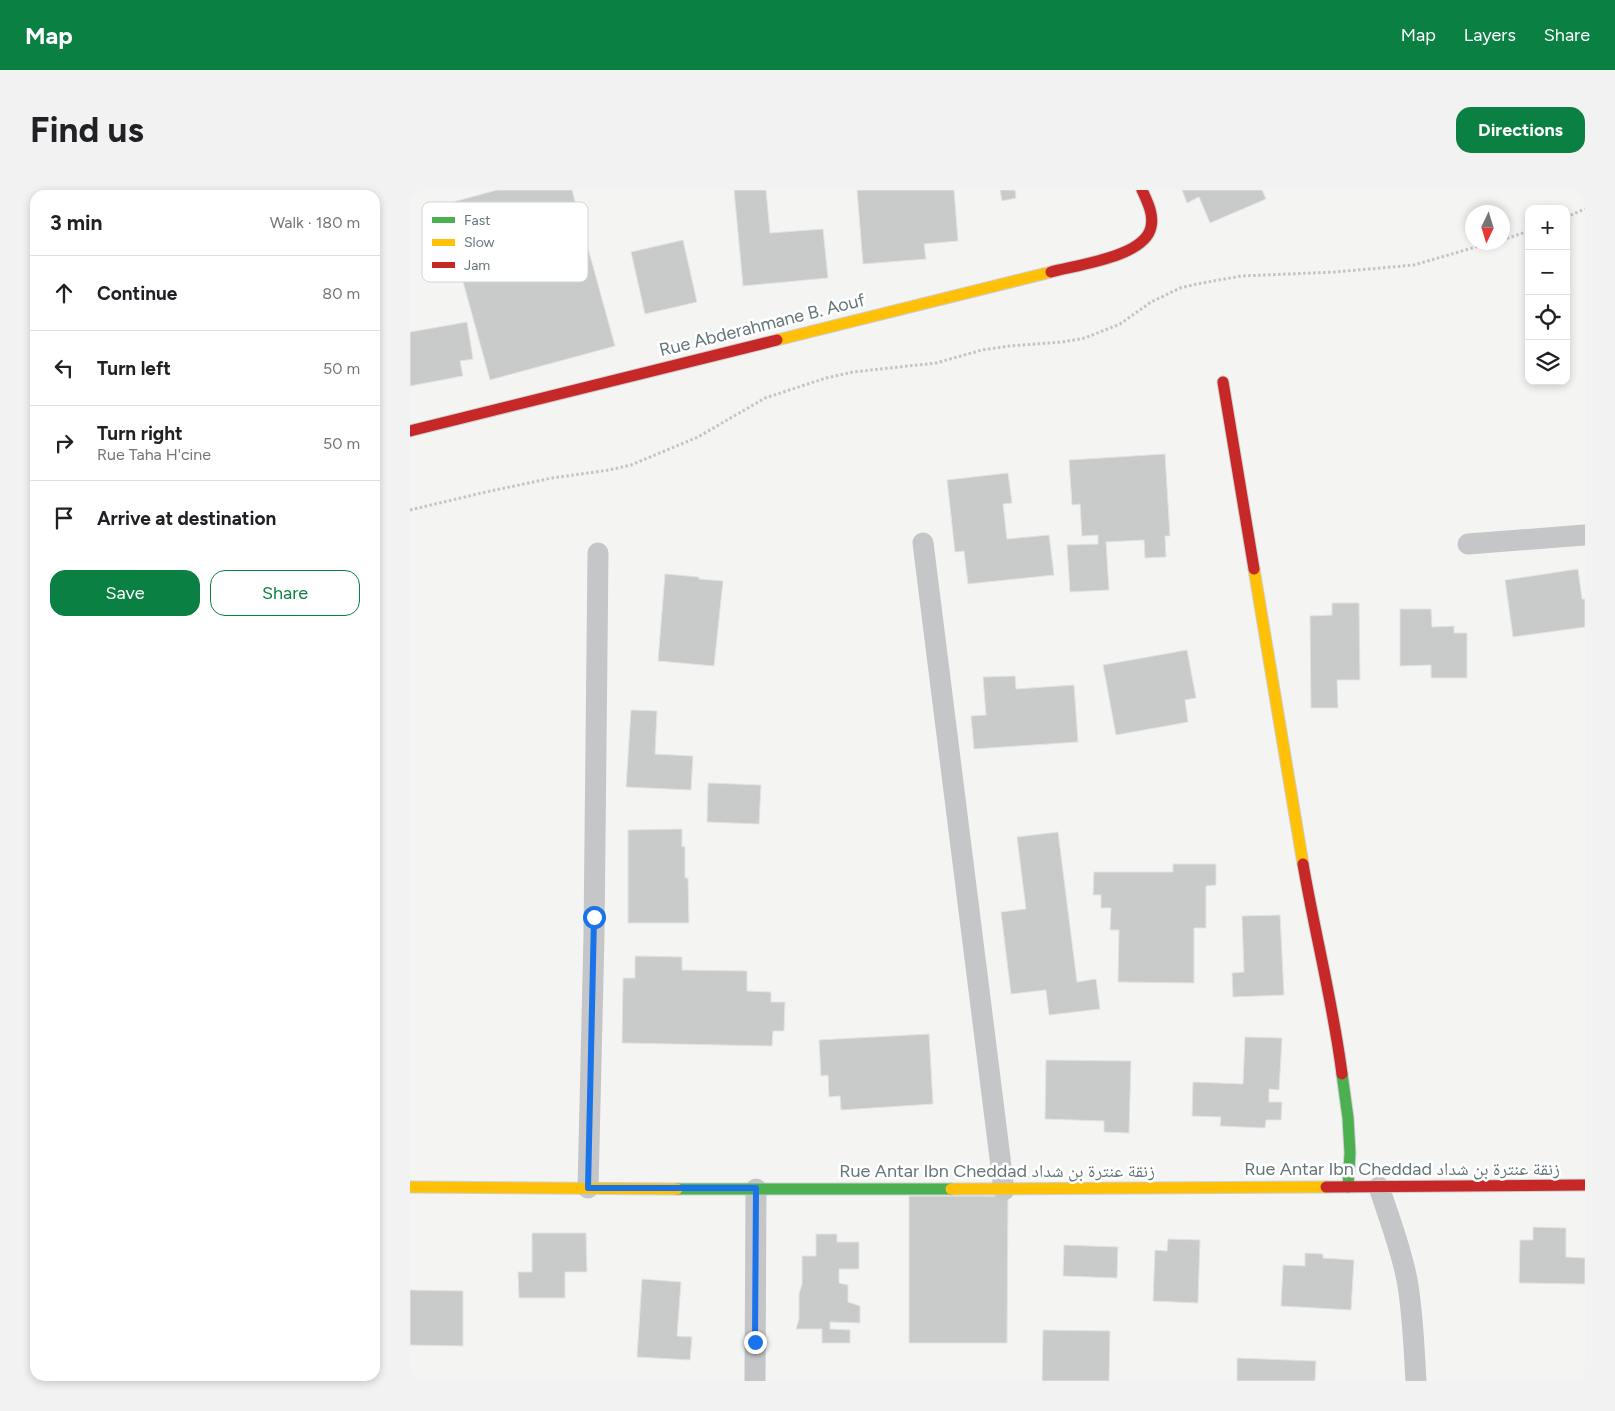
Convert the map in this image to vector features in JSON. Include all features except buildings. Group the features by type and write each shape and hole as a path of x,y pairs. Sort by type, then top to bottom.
{"street":[{"name":"Rue Abderahmane B. Aouf","path":"410,431 1122,254 1144,240 1152,226 1152,212 1142,190"},
{"path":"1223,382 1312,918 1336,1028 1348,1118 1350,1153 1348,1187"},
{"path":"1468,544 1585,535"},
{"path":"922,543 1004,1190"},
{"path":"588,1188 594,946 598,552"},
{"name":"Rue Antar Ibn Cheddad زنقة عنترة بن شداد","path":"410,1187 1004,1190 1585,1185"},
{"path":"1379,1187 1398,1243 1407,1280 1412,1315 1416,1381"},
{"path":"755,1381 756,1188"}],"path":[{"path":"1570,215 1585,209"},
{"path":"1510,237 1525,232"},
{"path":"410,510 552,478 609,470 631,464 698,437 765,398 826,378 853,372 936,363 982,350 1085,338 1120,324 1151,302 1180,288 1241,276 1335,272 1414,265 1466,250"}],"traffic: fast":[{"path":"1342,1074 1348,1118 1350,1153 1348,1187"},
{"path":"677,1189 951,1189"}],"traffic: slow":[{"path":"777,340 1051,272"},
{"path":"1254,569 1303,864"},
{"path":"410,1187 677,1189"},
{"path":"951,1189 1326,1187"}],"traffic: jam":[{"path":"1051,272 1092,263 1123,253 1136,246 1146,237 1151,227 1152,217 1142,190"},
{"path":"410,431 777,340"},
{"path":"1223,382 1254,569"},
{"path":"1303,864 1334,1021 1342,1074"},
{"path":"1326,1187 1585,1185"}],"route":[{"path":"594,917 588,1188 756,1188 755,1342"}]}
